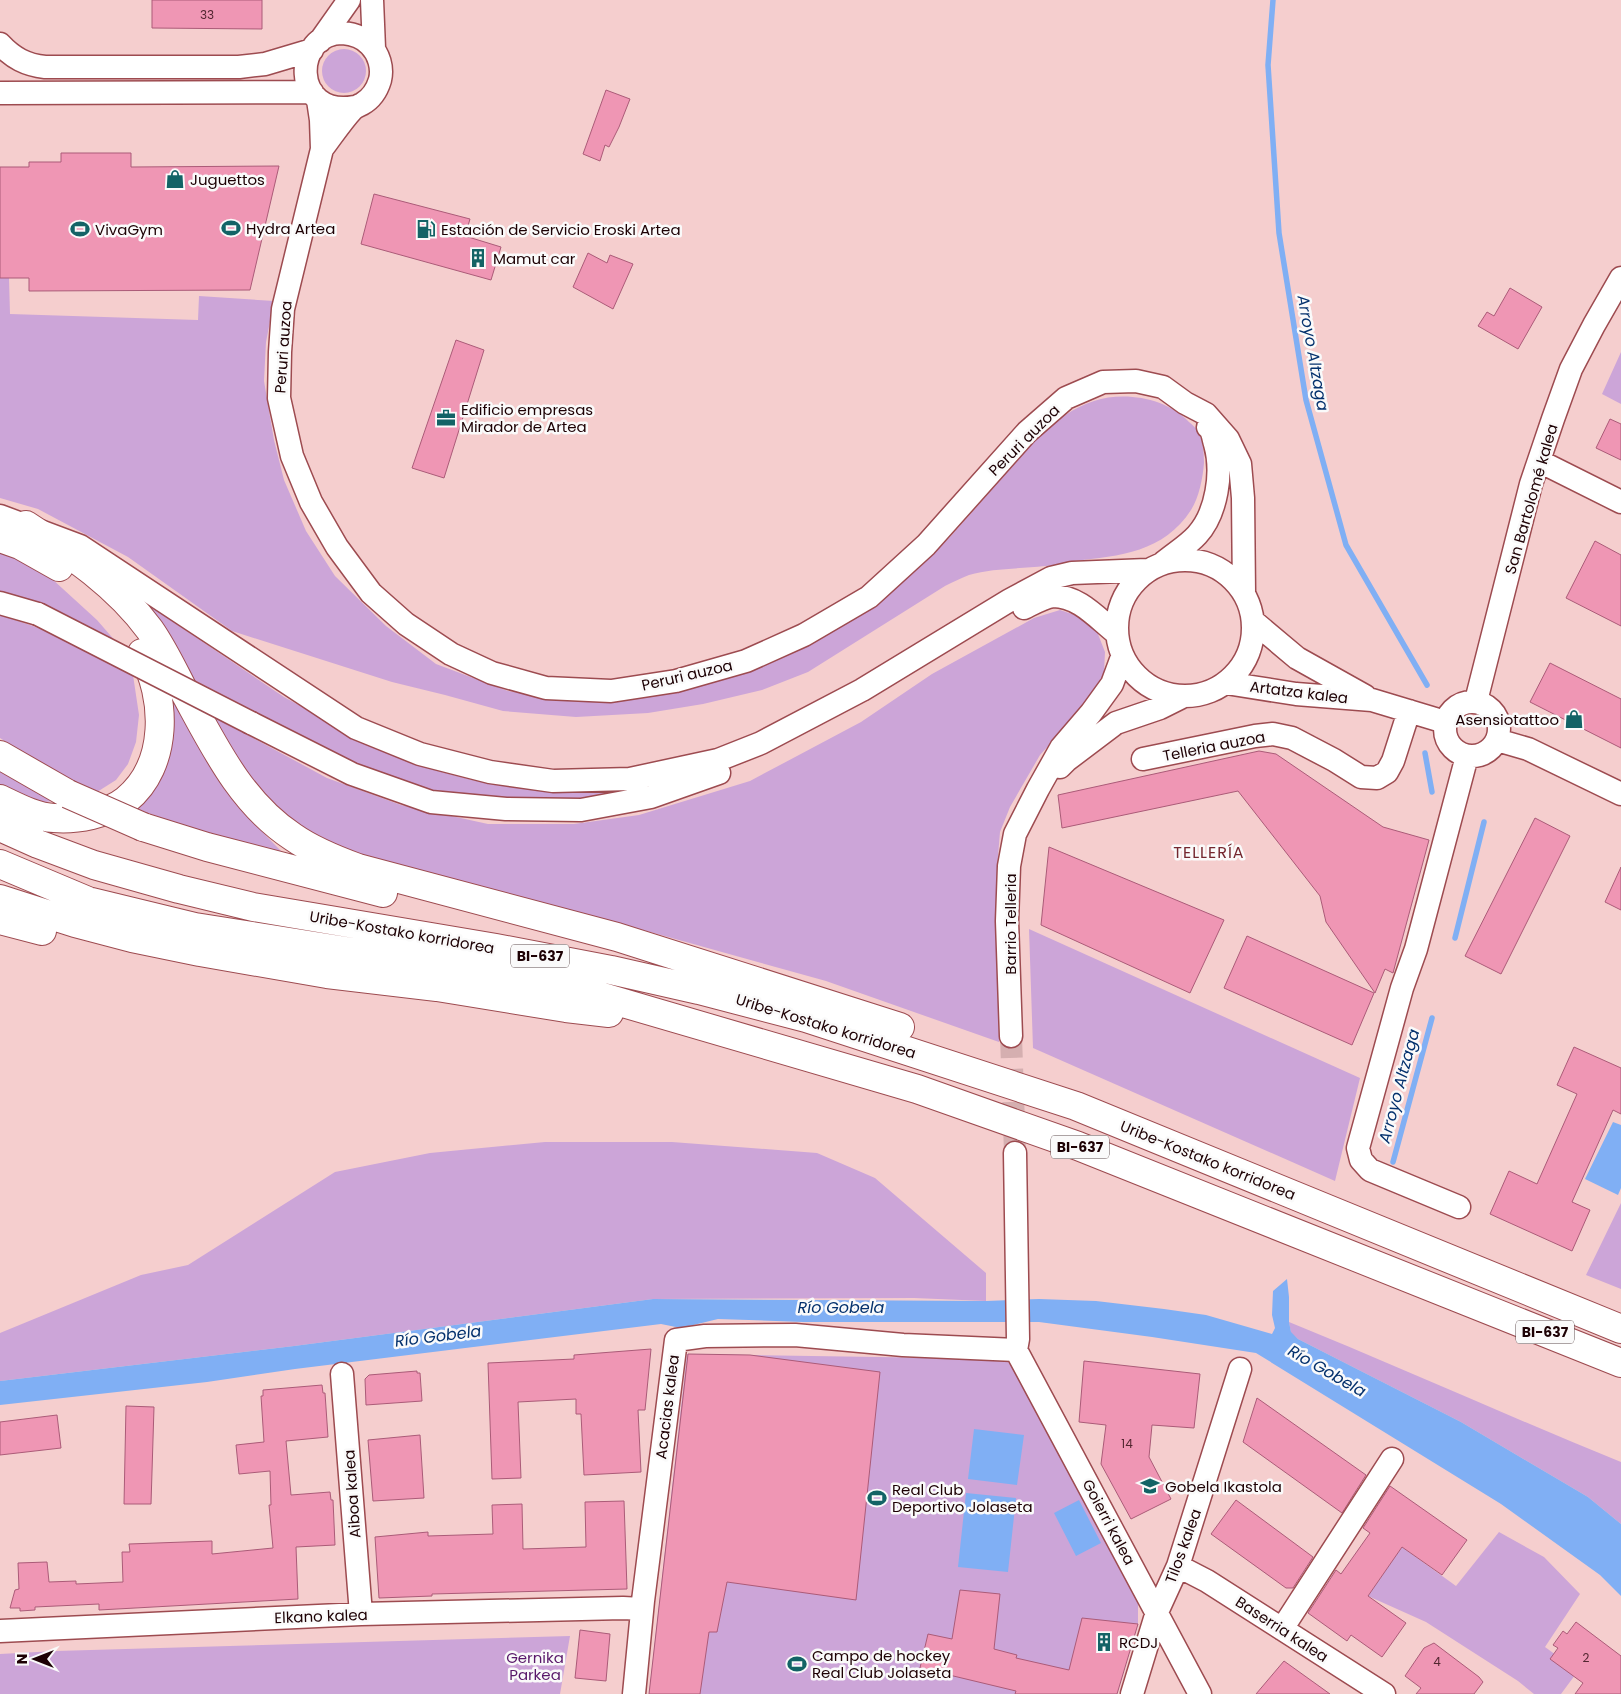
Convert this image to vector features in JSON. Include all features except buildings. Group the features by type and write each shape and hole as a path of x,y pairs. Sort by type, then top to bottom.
{"highway":[{"path":"26,525 82,562 110,585 131,607 150,631 168,660 220,758 254,803 293,838 334,859 358,868 617,937 900,1027 1076,1106"},
{"path":"0,538 20,545 72,575 118,617 147,662 158,696 160,717 160,734 154,758 147,775 134,793 124,801 88,816 52,818 33,814 0,800"},
{"path":"0,755 68,794 142,827 206,847 613,951 900,1027"},
{"name":"Uribe-Kostako korridorea","path":"0,828 94,865 179,889 244,904 602,968 708,992 806,1018 1076,1106 1621,1329"},
{"name":"Uribe-Kostako korridorea","path":"0,864 88,900 195,927 565,986 917,1089 1078,1146 1469,1301"},
{"path":"0,899 132,938 200,952 327,974 437,987 566,1008 680,1021"},
{"path":"0,920 82,942 184,964 231,971 327,974"},
{"path":"1469,1301 1621,1376"},
{"name":"BI-637","path":"1469,1301 1621,1363"}],"street":[{"path":"349,0 316,46 306,67 306,76 315,96 326,105 335,108 345,109 364,103 378,87 381,65 374,48 373,3"},
{"path":"0,44 18,60 32,66 45,67 240,67 265,64 316,46 338,33 358,36 374,48"},
{"path":"0,93 315,96"},
{"name":"Peruri auzoa","path":"315,96 321,120 322,149 283,309 280,352 279,398 292,456 311,502 337,548 370,593 406,624 451,654 492,673 546,688 611,691 676,681 746,661 804,635 868,597 926,546 1027,432 1066,398 1103,382 1136,381 1163,387 1185,403"},
{"name":"Peruri auzoa","path":"322,149 354,107"},
{"name":"San Bartolomé kalea","path":"1476,701 1539,461 1571,370 1621,278"},
{"path":"0,516 80,546 356,728 420,754 490,772 553,781 630,779 718,760 761,743 862,690 1010,600 1051,578 1072,573 1156,566 1187,559 1209,564 1229,575 1244,593 1250,606 1253,621 1253,638 1239,671 1226,683 1212,691 1197,696 1182,697 1163,693 1146,685 1132,673 1122,657 1116,633 1117,615 1123,597 1133,582 1156,566 1198,534 1212,510 1218,482 1218,456 1211,430 1185,403"},
{"path":"1185,403 1206,414 1228,439 1240,464 1243,498 1244,593"},
{"path":"1539,461 1621,502"},
{"path":"0,603 38,614 352,774 431,802 506,809 580,810 651,797 737,767 866,701 945,651 1008,615 1051,596 1071,599 1086,607 1116,633"},
{"name":"Artatza kalea","path":"1253,621 1297,658 1372,700"},
{"name":"Barrio Telleria","path":"1012,1036 1007,921 1009,866 1016,834 1061,748 1091,713 1112,684 1122,657"},
{"name":"Artatza kalea","path":"1226,683 1296,694 1372,700 1445,722"},
{"path":"1038,789 1067,760 1116,722 1160,708 1182,697"},
{"path":"1476,701 1486,705 1493,711 1498,720 1499,730 1497,740 1492,748 1476,756 1468,756 1459,753 1447,740 1445,722 1448,714 1454,708 1460,704 1476,701"},
{"name":"Telleria auzoa","path":"1144,759 1273,734 1292,738 1334,760 1361,777 1377,778 1387,772 1393,761 1409,711"},
{"path":"1497,740 1528,749 1621,794"},
{"path":"1459,1207 1370,1170 1361,1160 1358,1148 1402,988 1416,949 1468,756"},
{"path":"1015,1153 1017,1345"},
{"name":"Acacias kalea","path":"634,1694 642,1609 676,1340 705,1336 795,1334 903,1344 1017,1345"},
{"name":"Goierri kalea","path":"1017,1345 1200,1694"},
{"name":"Tilos kalea","path":"1132,1694 1157,1612 1178,1566 1240,1369"},
{"name":"Aiboa kalea","path":"342,1374 361,1614"},
{"path":"1282,1629 1392,1459"},
{"name":"Baserria kalea","path":"1178,1566 1206,1581 1384,1694"},
{"name":"Elkano kalea","path":"0,1631 361,1614 642,1609"}],"green space":[{"path":"348,49 360,55 365,62 365,80 360,87 353,92 340,93 332,90 325,83 322,67 325,59 332,52"},
{"path":"0,278 9,278 10,314 198,320 199,296 274,301 266,342 264,381 274,440 284,480 306,531 335,576 386,626 436,664 508,691 570,701 626,699 702,684 764,665 805,647 883,598 919,568 950,537 1042,433 1066,414 1094,401 1106,398 1132,397 1157,402 1180,414 1195,427 1200,436 1204,455 1203,475 1191,510 1168,535 1154,543 1124,554 1108,557 1052,566 987,571 969,575 945,586 808,672 762,690 703,704 648,713 576,717 503,711 392,682 232,631 128,557 38,509 0,498"},
{"path":"1621,352 1621,404 1602,394"},
{"path":"0,550 51,578 97,620 117,643 0,593"},
{"path":"147,604 284,697 362,740 438,771 472,780 539,789 639,788 575,803 435,795 345,762 266,721 187,676"},
{"path":"1060,610 1078,616 1096,629 1105,652 1104,673 1099,684 1075,717 1040,755 1010,807 1000,832 997,868 999,1042 826,981 600,918 361,856 306,832 271,808 207,713 327,778 401,805 488,824 574,824 639,815 750,781 861,722 932,674 1034,618"},
{"path":"0,615 67,640 133,675 139,715 136,742 128,764 116,780 97,792 60,777 0,738"},
{"path":"171,695 234,796 264,834 281,851 274,851 200,832 129,806"},
{"path":"0,766 62,800 45,802 0,790"},
{"path":"1029,929 1360,1078 1335,1181 1033,1048"},
{"path":"545,1142 672,1142 817,1153 875,1178 986,1273 986,1301 914,1298 653,1299 294,1346 0,1381 0,1333 141,1275 188,1265 335,1172 430,1153"},
{"path":"1621,1203 1621,1289 1586,1275"},
{"path":"1289,1322 1621,1462 1621,1524 1588,1497 1461,1422 1298,1339 1291,1333"},
{"name":"Real Club Deportivo Jolaseta","path":"687,1354 1010,1359 1138,1602 1138,1624 1117,1694 649,1694"},
{"path":"1499,1532 1544,1557 1580,1594 1545,1647 1578,1671 1561,1694 1534,1694 1518,1681 1426,1622 1368,1596 1402,1547 1456,1586"},
{"name":"Gernika Parkea","path":"570,1636 560,1694 0,1694 0,1654"}],"water":[{"path":"1613,1122 1621,1125 1621,1188 1618,1195 1585,1179"},
{"name":"Río Gobela","path":"1287,1279 1289,1322 1291,1332 1298,1339 1461,1422 1588,1497 1621,1524 1621,1596 1600,1575 1501,1504 1256,1353 1039,1322 803,1322 718,1319 681,1328 661,1324 295,1369 207,1382 0,1405 0,1381 294,1346 653,1299 986,1301 1039,1299 1096,1301 1206,1315 1272,1334 1275,1328 1272,1315 1273,1291"},
{"path":"974,1429 1024,1435 1017,1485 968,1479"},
{"path":"966,1493 1016,1498 1008,1572 958,1567"},
{"path":"1079,1500 1101,1543 1076,1556 1054,1513"}],"waterway":[{"name":"Arroyo Altzaga","path":"1273,0 1268,65 1279,233 1306,400 1346,545 1427,685"},
{"name":"Arroyo Altzaga","path":"1425,753 1432,792"},
{"name":"Arroyo Altzaga","path":"1455,938 1484,822"},
{"name":"Arroyo Altzaga","path":"1393,1162 1432,1018"}],"tunnel":[{"path":"1011,1036 1015,1153"}],"place":[{"name":"Juguettos","path":"175,179"},
{"name":"Hydra Artea","path":"231,228"},
{"name":"VivaGym","path":"80,229"},
{"name":"Estación de Servicio Eroski Artea","path":"426,229"},
{"name":"Mamut car","path":"478,258"},
{"name":"Edificio empresas Mirador de Artea","path":"446,418"},
{"name":"Asensiotattoo","path":"1574,719"},
{"name":"Gobela Ikastola","path":"1150,1486"},
{"name":"Real Club Deportivo Jolaseta","path":"877,1498"},
{"name":"RCDJ","path":"1104,1642"},
{"name":"Campo de hockey Real Club Jolaseta","path":"797,1664"}],"district":[{"name":"TELLERÍA","path":"1209,852"}]}
